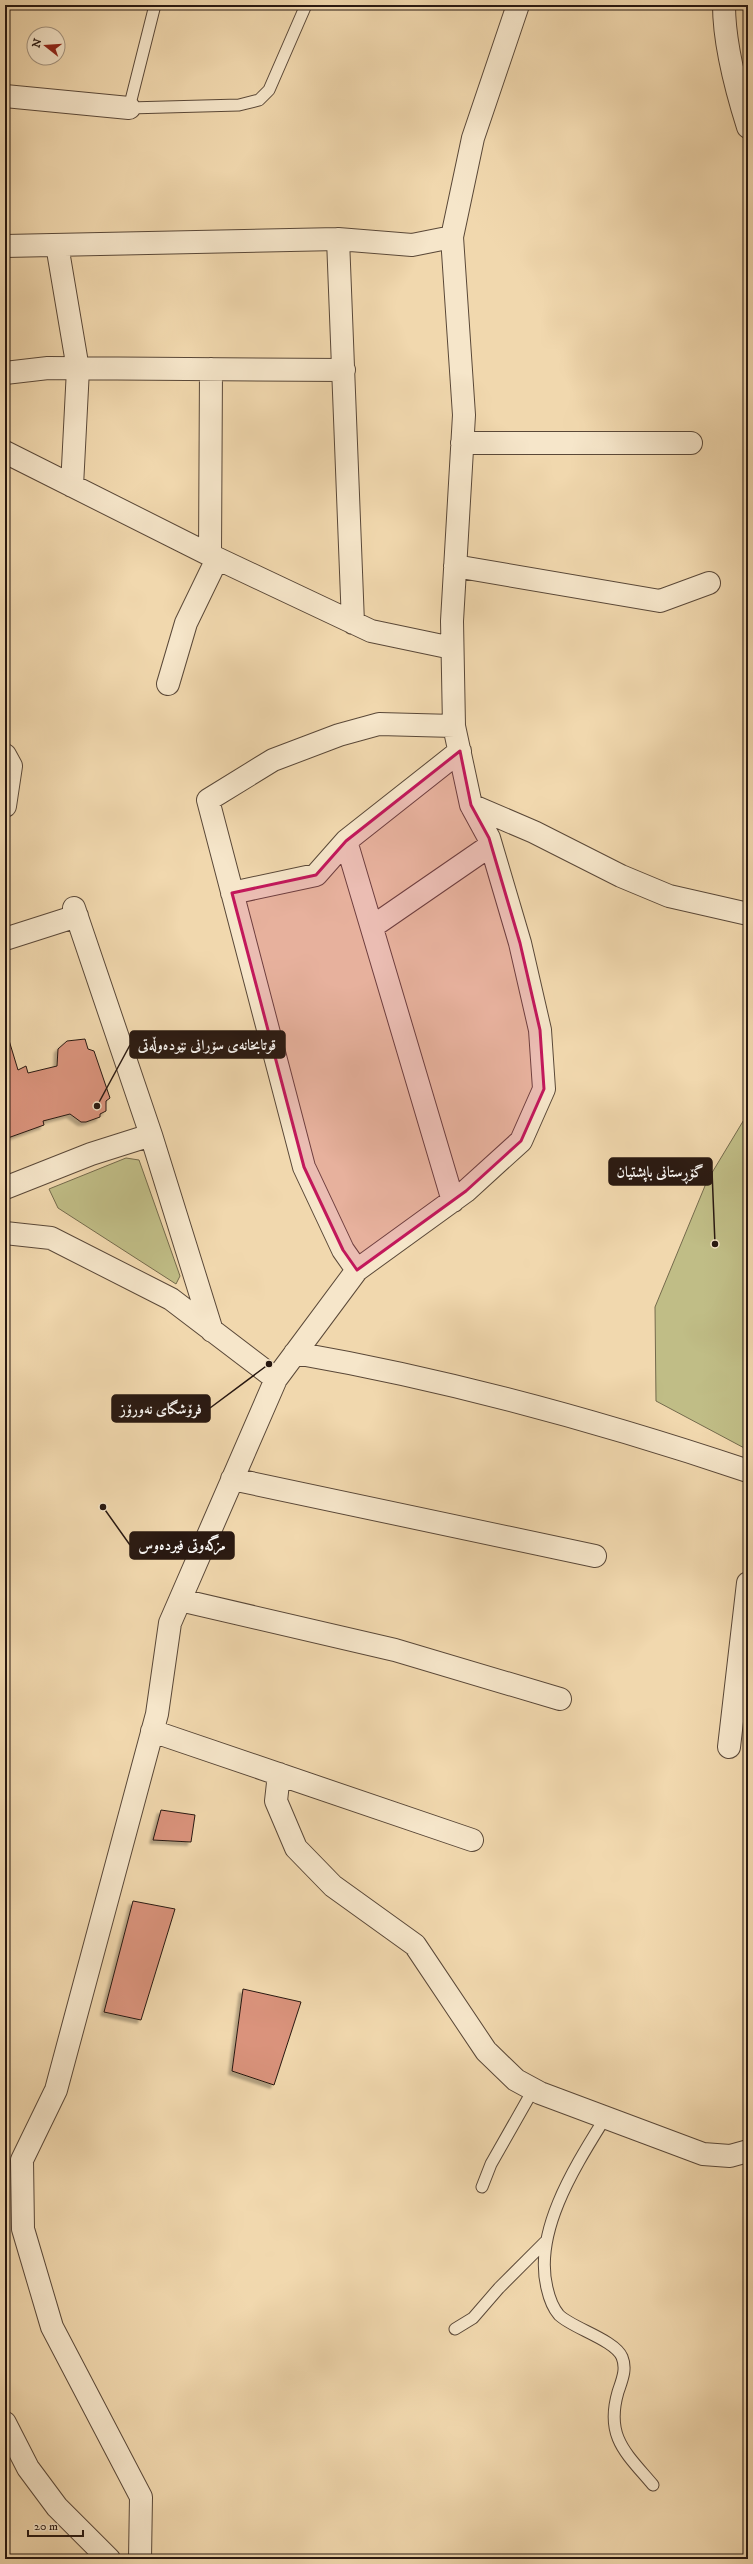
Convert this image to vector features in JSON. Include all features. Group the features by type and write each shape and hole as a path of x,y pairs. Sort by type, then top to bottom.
{"street":[{"path":"140,2559 141,2497 52,2327 22,2229 22,2160 56,2090 152,1731 170,1623 276,1379 357,1270 453,1201 520,1141 544,1089 540,1030 520,943 491,845 471,805 454,726 452,648 455,566 464,415 452,238 473,138 518,5"},
{"path":"724,5 724,22 740,71 748,127"},
{"path":"5,96 129,108"},
{"path":"5,246 338,239 412,246 452,238"},
{"path":"338,239 353,622"},
{"path":"58,245 78,368 72,486"},
{"path":"5,373 48,368 344,370"},
{"path":"168,684 186,622 214,557 211,370"},
{"path":"462,443 691,443"},
{"path":"5,452 214,557 371,631 452,648"},
{"path":"455,566 660,600 709,583"},
{"path":"357,1270 344,1250 304,1167 208,800 273,760 339,735 379,724 454,726"},
{"path":"232,893 316,875 346,841 460,751"},
{"path":"5,755 12,766 5,806"},
{"path":"471,805 534,832 621,876 669,896 748,914"},
{"path":"346,841 453,1201"},
{"path":"372,927 491,845"},
{"path":"5,939 75,912 151,1135 212,1330"},
{"path":"5,1188 91,1154 151,1135"},
{"path":"5,1233 51,1238 171,1299 276,1379"},
{"path":"295,1353 383,1368 504,1396 635,1433 748,1471"},
{"path":"232,1478 595,1556"},
{"path":"729,1747 748,1583"},
{"path":"180,1600 395,1650 560,1699"},
{"path":"152,1731 472,1840"},
{"path":"279,1774 276,1801 296,1848 333,1886 415,1945 486,2051 516,2080 533,2090 702,2154 730,2156 748,2151"},
{"path":"5,2423 28,2468 49,2496 109,2559"}],"lane":[{"path":"155,5 129,108 239,105 259,100 270,90 306,5"},
{"path":"482,2186 492,2164 533,2090"},
{"path":"605,2118 572,2172 545,2242 544,2275 550,2299 559,2315 602,2340 621,2355 625,2369 616,2399 614,2424 619,2445 652,2485"},
{"path":"455,2328 473,2318 499,2288 545,2242"}],"highlighted area":[{"path":"460,751 471,805 489,838 520,943 540,1030 544,1089 521,1141 466,1191 357,1270 343,1250 304,1167 232,893 316,875 346,841"}],"shaded area":[{"path":"748,1113 748,1450 656,1401 655,1307 707,1181"},
{"path":"126,1158 139,1160 180,1276 176,1284 58,1208 49,1189"}],"building":[{"path":"8,1037 18,1070 26,1066 28,1073 57,1066 58,1049 67,1041 85,1039 88,1049 94,1051 110,1098 106,1101 106,1111 100,1114 100,1117 86,1122 81,1122 70,1114 43,1121 44,1125 5,1139 5,1038"},
{"path":"161,1810 195,1815 191,1842 153,1840"},
{"path":"133,1901 175,1909 141,2020 104,2012"},
{"path":"243,1989 301,2002 274,2085 232,2071"}],"place":[{"name":"قوتابخانەی سۆرانی نێودەوڵەتی","path":"97,1106"},
{"name":"گۆڕستانی باپشتیان","path":"715,1244"},
{"name":"فرۆشگای نەورۆز","path":"269,1364"},
{"name":"مزگەوتی فیردەوس","path":"103,1507"}]}
